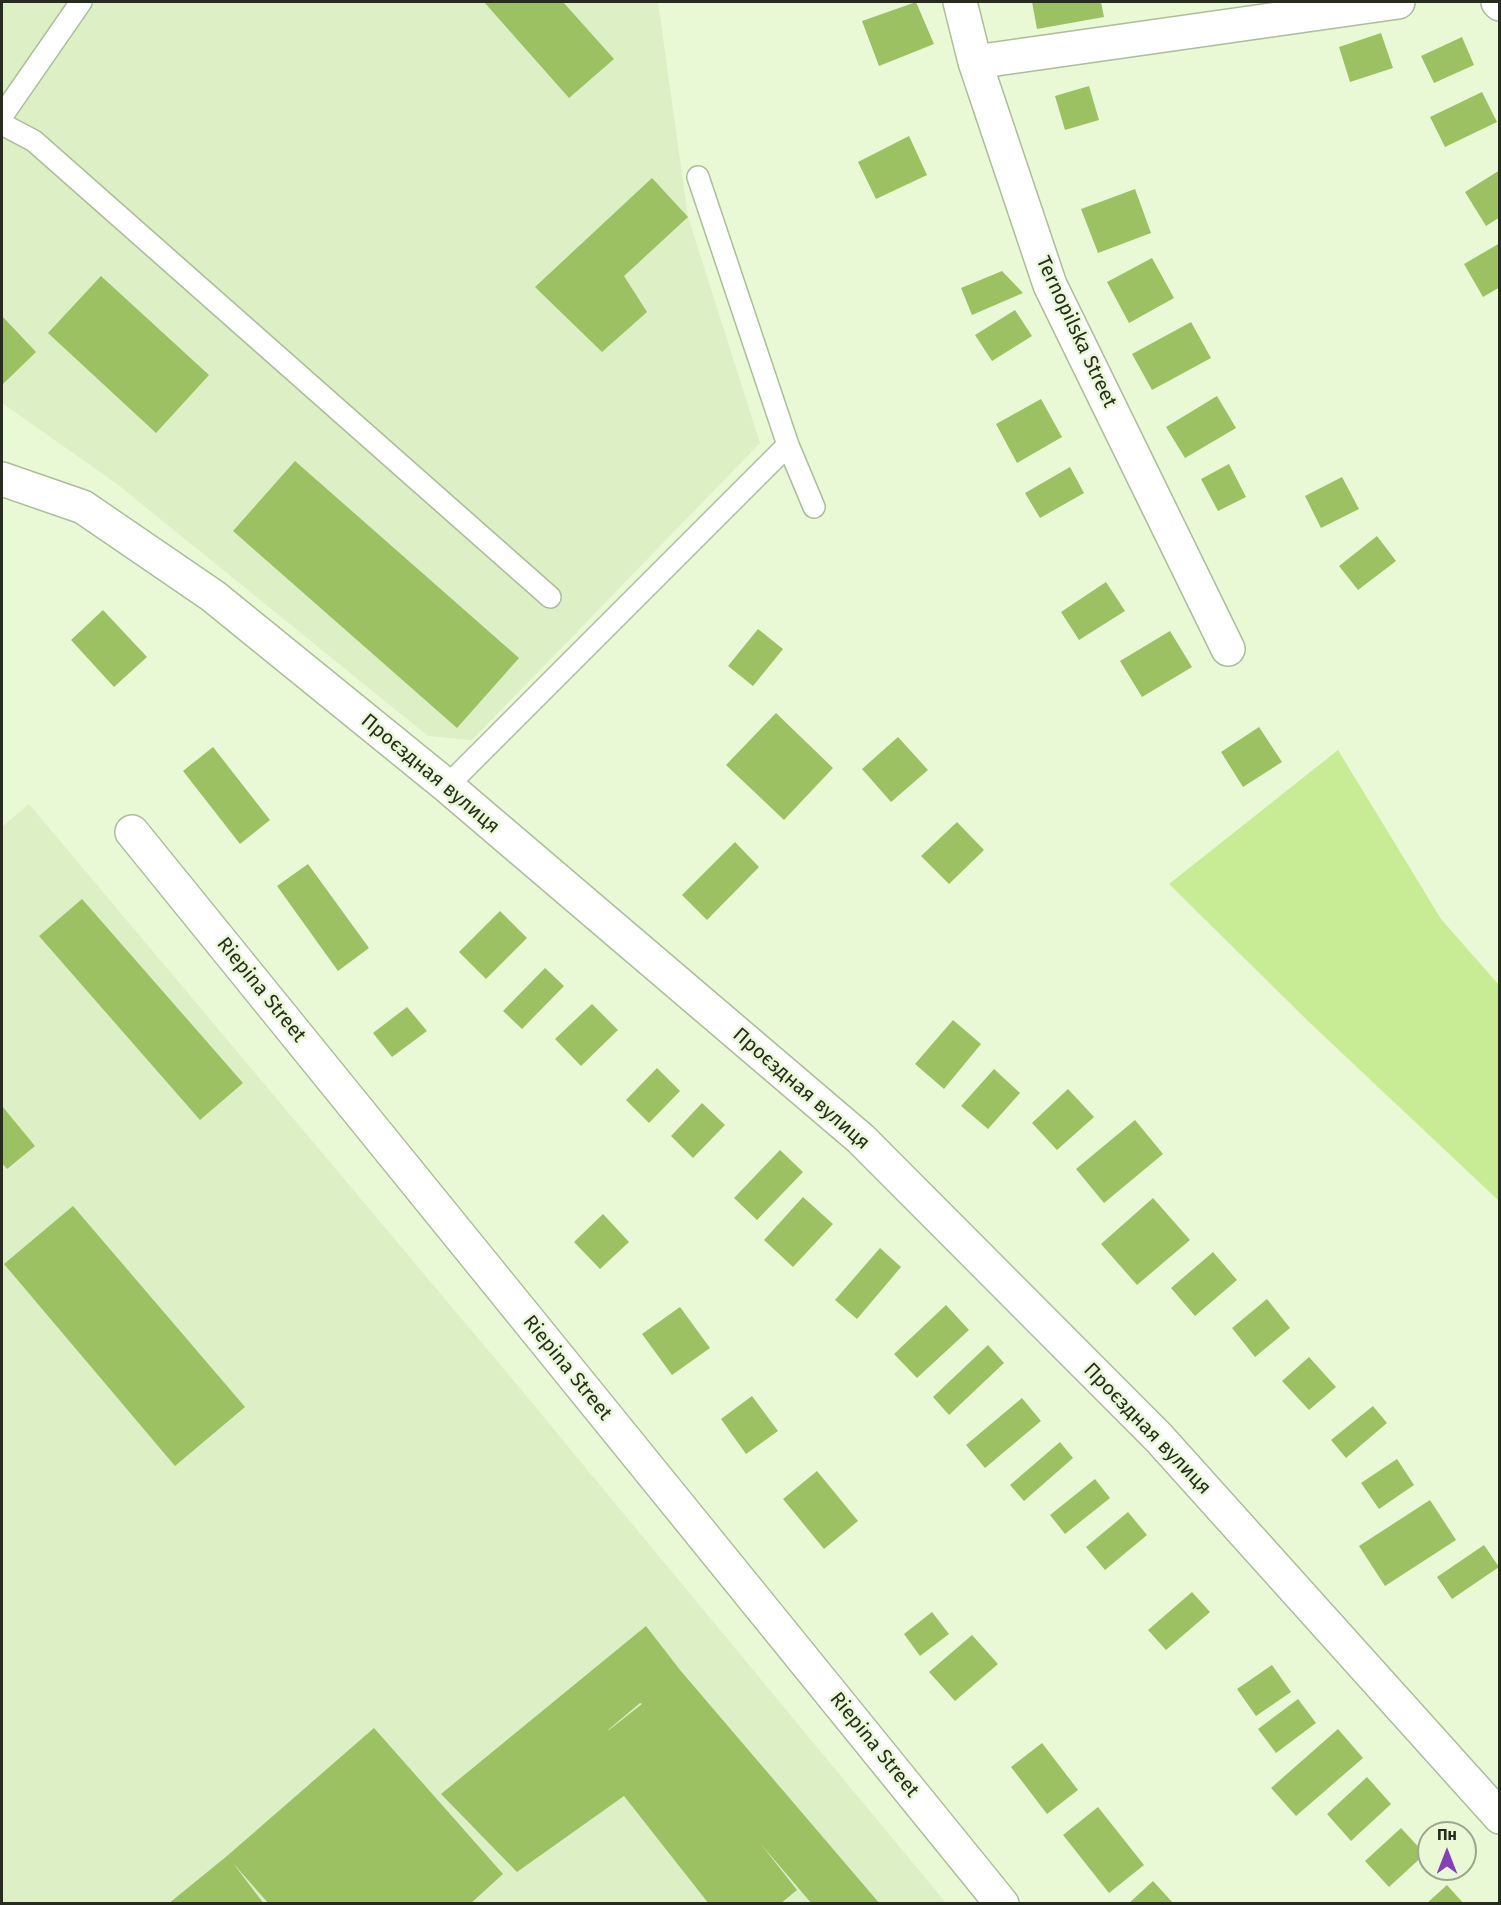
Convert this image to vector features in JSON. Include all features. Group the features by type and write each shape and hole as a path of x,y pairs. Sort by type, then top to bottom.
{"street":[{"name":"Ternopilska Street","path":"960,2 975,62 1050,285 1228,649"},
{"path":"975,62 1398,2"},
{"name":"Проєздная вулиця","path":"2,479 83,507 204,590 447,786 861,1139 1158,1438 1500,1817"},
{"name":"Riepina Street","path":"132,832 1002,1904"}],"lane":[{"path":"2,116 81,2"},
{"path":"2,124 34,141 550,597"},
{"path":"698,177 788,445 814,507"},
{"path":"447,786 788,445"}],"shaded area":[{"path":"2,2 658,2 688,217 760,443 472,740 428,736 117,484 2,403"},
{"path":"29,804 513,1380 946,1903 2,1904 2,827"}],"green space":[{"path":"1338,750 1441,919 1499,985 1499,1201 1309,1022 1169,884"}],"building":[{"path":"484,2 563,2 614,59 569,98"},
{"path":"916,2 934,44 879,66 862,21"},
{"path":"1032,2 1101,2 1104,17 1037,29"},
{"path":"1381,33 1393,68 1350,82 1339,47"},
{"path":"1462,37 1474,65 1434,83 1421,56"},
{"path":"1089,86 1099,120 1065,130 1055,96"},
{"path":"1482,92 1497,122 1445,147 1430,117"},
{"path":"909,136 927,175 876,199 858,162"},
{"path":"1500,170 1500,217 1486,226 1465,192"},
{"path":"652,178 688,217 624,276 647,312 602,352 535,287"},
{"path":"1135,189 1151,233 1098,253 1081,209"},
{"path":"1500,243 1500,287 1483,297 1464,264"},
{"path":"1152,258 1174,298 1129,323 1107,282"},
{"path":"1002,271 1023,293 972,315 961,288"},
{"path":"101,276 209,375 156,433 48,333"},
{"path":"1015,310 1032,336 992,361 975,335"},
{"path":"2,316 36,352 2,385"},
{"path":"1191,322 1211,358 1152,390 1132,354"},
{"path":"1217,396 1236,428 1185,458 1166,427"},
{"path":"1041,399 1062,437 1017,463 996,424"},
{"path":"295,461 519,658 457,728 233,531"},
{"path":"1229,464 1246,497 1218,511 1201,479"},
{"path":"1070,467 1084,493 1040,518 1025,493"},
{"path":"1342,477 1359,509 1321,528 1305,496"},
{"path":"1377,536 1396,561 1358,590 1339,566"},
{"path":"1106,582 1125,611 1079,640 1061,612"},
{"path":"103,610 147,657 114,687 71,640"},
{"path":"758,629 783,649 753,686 728,666"},
{"path":"1170,631 1192,667 1142,697 1120,661"},
{"path":"776,713 833,768 784,820 726,765"},
{"path":"1259,727 1282,762 1243,787 1221,752"},
{"path":"898,737 928,770 891,802 862,769"},
{"path":"213,747 270,820 240,844 183,771"},
{"path":"957,822 984,850 949,884 921,856"},
{"path":"735,842 759,867 707,920 682,895"},
{"path":"308,864 369,948 338,971 277,886"},
{"path":"82,899 243,1083 200,1120 39,936"},
{"path":"500,911 527,938 486,979 459,952"},
{"path":"545,968 564,986 522,1029 503,1011"},
{"path":"592,1004 618,1030 581,1066 555,1039"},
{"path":"407,1007 427,1031 392,1057 373,1033"},
{"path":"953,1020 981,1044 944,1089 915,1064"},
{"path":"657,1068 680,1091 649,1123 626,1100"},
{"path":"994,1069 1020,1093 988,1129 961,1106"},
{"path":"1068,1089 1094,1117 1057,1150 1032,1123"},
{"path":"702,1103 725,1125 693,1158 671,1136"},
{"path":"2,1106 35,1146 7,1169 2,1163"},
{"path":"1135,1120 1163,1154 1104,1203 1076,1169"},
{"path":"780,1150 803,1172 757,1220 734,1198"},
{"path":"803,1197 833,1224 793,1267 764,1240"},
{"path":"1153,1198 1190,1240 1137,1285 1101,1244"},
{"path":"73,1206 245,1407 175,1466 4,1264"},
{"path":"603,1214 629,1242 600,1269 574,1242"},
{"path":"880,1248 901,1267 857,1319 835,1300"},
{"path":"1213,1252 1237,1280 1195,1316 1171,1288"},
{"path":"1267,1299 1290,1328 1255,1357 1232,1328"},
{"path":"946,1305 969,1330 917,1378 894,1354"},
{"path":"680,1307 710,1348 672,1375 642,1334"},
{"path":"988,1345 1004,1363 949,1415 933,1397"},
{"path":"1309,1357 1336,1387 1309,1410 1282,1381"},
{"path":"752,1396 778,1431 746,1454 721,1419"},
{"path":"1022,1398 1041,1421 985,1468 966,1445"},
{"path":"1373,1406 1387,1423 1346,1458 1331,1440"},
{"path":"1060,1442 1073,1458 1024,1501 1010,1485"},
{"path":"1397,1459 1414,1485 1379,1509 1361,1483"},
{"path":"817,1471 858,1521 824,1549 783,1499"},
{"path":"1095,1479 1110,1498 1065,1534 1050,1515"},
{"path":"1430,1500 1456,1540 1385,1586 1359,1546"},
{"path":"1128,1512 1147,1535 1105,1570 1086,1547"},
{"path":"1484,1545 1499,1567 1452,1599 1437,1577"},
{"path":"1192,1592 1210,1612 1166,1650 1148,1630"},
{"path":"932,1612 949,1634 920,1656 904,1634"},
{"path":"646,1626 680,1670 880,1904 812,1904 760,1843 797,1890 780,1904 709,1904 624,1796 517,1872 441,1794","holes":["640,1703 642,1704 609,1730 608,1730"]},
{"path":"972,1635 998,1664 955,1701 929,1672"},
{"path":"1272,1665 1291,1692 1256,1716 1237,1689"},
{"path":"1298,1699 1316,1723 1276,1753 1258,1729"},
{"path":"374,1728 503,1874 470,1904 269,1904 233,1863 264,1904 168,1904 227,1856"},
{"path":"1338,1729 1363,1758 1296,1816 1271,1788"},
{"path":"1042,1743 1078,1790 1047,1814 1011,1767"},
{"path":"1367,1777 1391,1804 1351,1841 1327,1814"},
{"path":"1098,1807 1144,1865 1109,1893 1063,1835"},
{"path":"1401,1828 1417,1845 1417,1861 1389,1887 1365,1861"},
{"path":"1153,1881 1174,1904 1128,1904"},
{"path":"1447,1885 1464,1904 1426,1904"}]}
